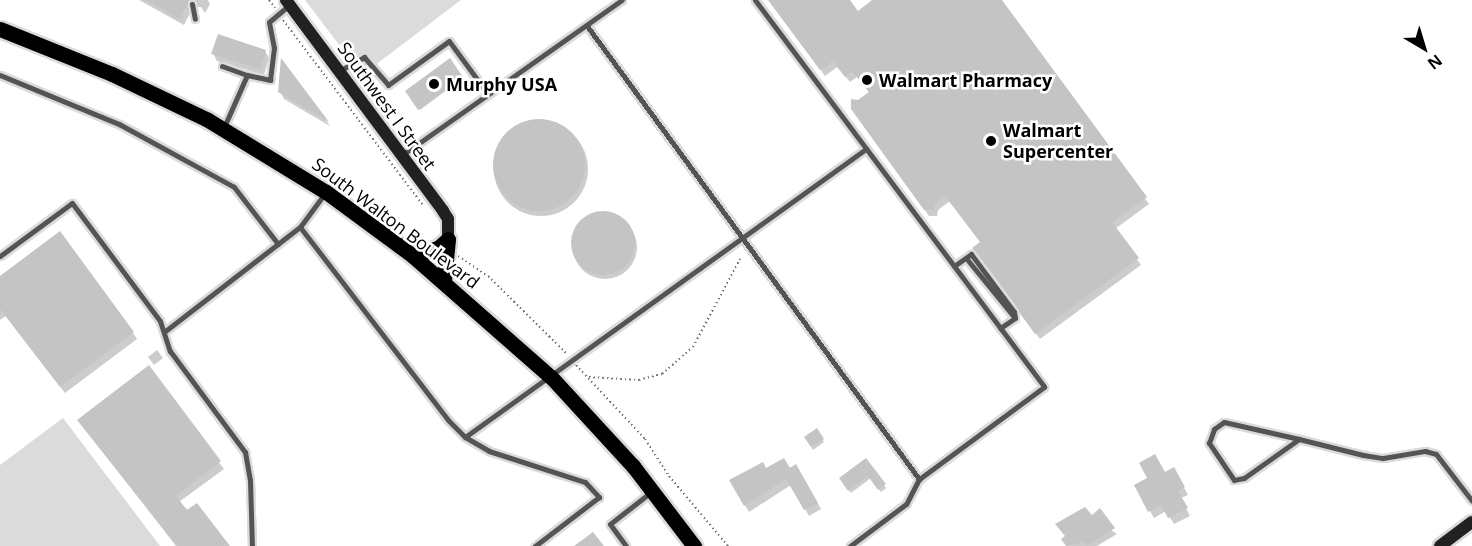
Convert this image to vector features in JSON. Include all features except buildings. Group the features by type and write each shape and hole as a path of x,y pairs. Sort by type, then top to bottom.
{"main road":[{"name":"Southwest I Street","path":"287,2 448,219 448,238"},
{"name":"South Walton Boulevard","path":"0,29 112,74 223,128 326,192 413,256 444,280 552,378 652,491 694,546"},
{"path":"413,256 438,248 448,238"},
{"path":"444,280 448,238"},
{"path":"1440,546 1472,522"}],"lane":[{"path":"401,156 622,0"},
{"path":"755,0 1044,387 919,479 906,504 850,546"},
{"path":"222,66 270,80 274,48 269,22 287,2"},
{"path":"192,4 195,19"},
{"path":"587,26 919,479"},
{"path":"339,71 364,57 388,85 449,41 488,94"},
{"path":"0,75 119,124 234,187 278,244"},
{"path":"223,128 247,75"},
{"path":"465,437 552,378 866,149"},
{"path":"165,333 300,227 326,192"},
{"path":"0,256 72,204 160,321 170,351 245,452 250,480 252,546"},
{"path":"300,227 448,420 465,437 489,451 585,483 599,497 535,546"},
{"path":"954,266 972,254 1014,312 1015,318 1000,328"},
{"path":"1299,439 1244,478 1234,480 1209,443 1214,429 1224,422 1383,458 1425,451 1436,454 1472,501"},
{"path":"626,546 610,525 652,491"}],"path":[{"path":"269,0 427,210"},
{"path":"461,257 488,276 566,353"},
{"path":"587,377 639,380 662,374 699,338 740,259"},
{"path":"582,372 645,439 669,476 728,546"}],"shaded area":[{"path":"305,0 461,0 362,75"},
{"path":"63,418 160,546 0,546 0,465"}],"place":[{"name":"Walmart Pharmacy","path":"867,80"},
{"name":"Murphy USA","path":"434,84"},
{"name":"Walmart Supercenter","path":"991,141"}]}
